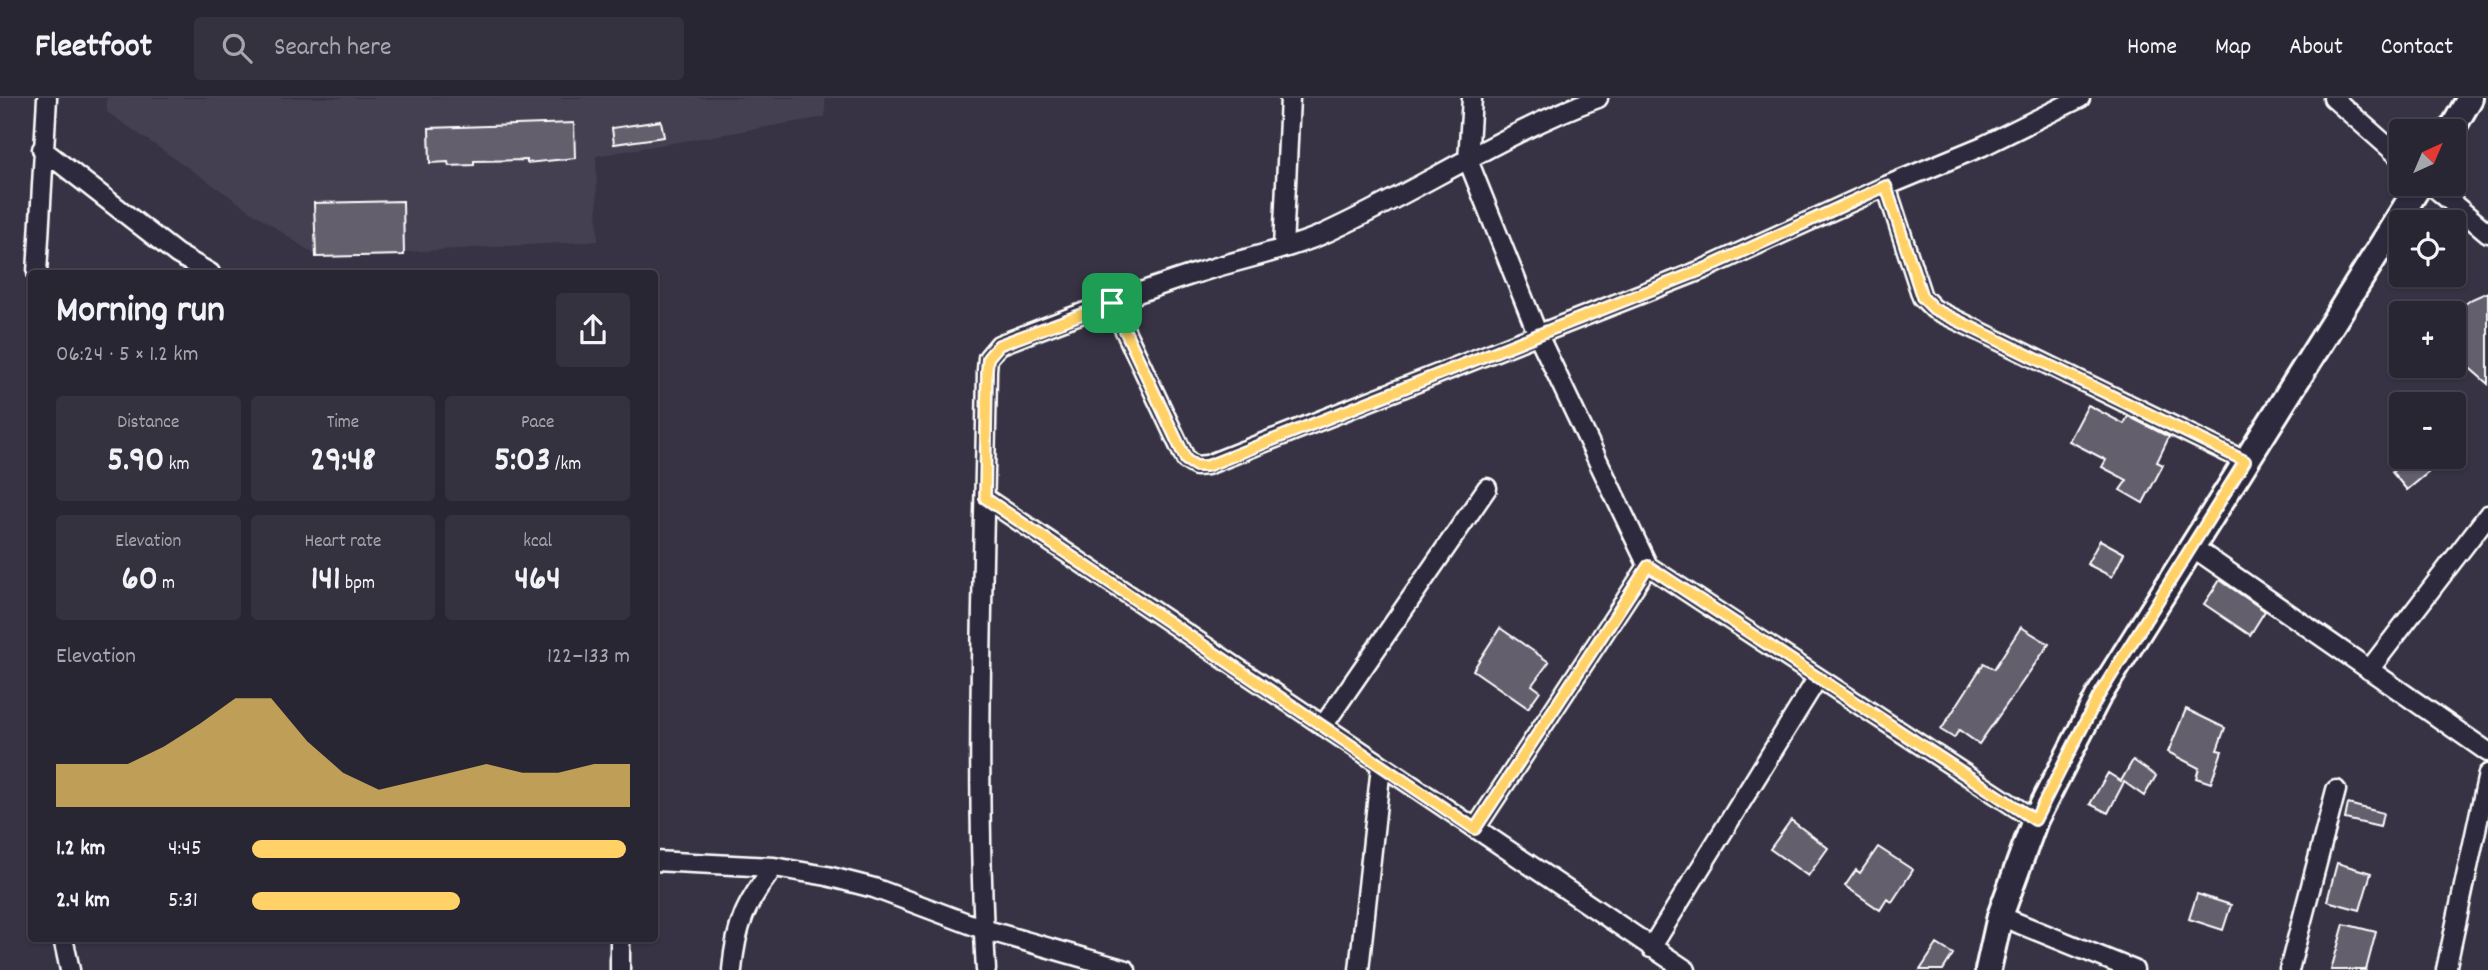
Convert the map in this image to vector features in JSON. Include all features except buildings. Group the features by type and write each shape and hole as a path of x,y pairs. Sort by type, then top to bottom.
{"main road":[{"path":"2458,119 2470,98"},
{"path":"1988,970 2000,916 2035,820 2098,697 2412,196"}],"street":[{"path":"37,270 47,98"},
{"path":"1283,248 1290,98"},
{"path":"1472,98 1468,160 1538,335 1648,566 2035,820"},
{"path":"986,970 983,929 985,498 987,370 993,351 999,345 1112,303 1195,273 1283,248 1370,213 1468,160 1598,98"},
{"path":"1112,303 1186,460 1196,466 1207,466 1704,269 1886,186 1983,146 2080,98"},
{"path":"2333,98 2389,147"},
{"path":"43,149 177,254 205,270"},
{"path":"1886,186 1922,297 1934,309 2245,461"},
{"path":"2444,196 2488,233"},
{"path":"1323,726 1487,488"},
{"path":"985,498 1686,970"},
{"path":"2369,670 2488,515"},
{"path":"2191,546 2488,752"},
{"path":"1475,829 1648,566"},
{"path":"1651,948 1817,679"},
{"path":"1359,970 1381,766"},
{"path":"2446,970 2488,774"},
{"path":"2289,970 2336,790"},
{"path":"658,861 774,867 874,888 983,929 1126,970"},
{"path":"732,970 738,926 749,899 774,867"},
{"path":"2000,916 2134,970"},
{"path":"64,942 70,970"},
{"path":"620,942 620,970"}],"shaded area":[{"path":"107,98 825,98 825,117 596,156 598,241 318,257 107,112"}],"route":[{"path":"1886,186 1922,297 1934,309 2245,461 2098,697 2035,820 1648,566 1475,829 985,498 988,358 999,345 1112,303 1186,460 1196,466 1207,466 1704,269 1886,186"}]}
